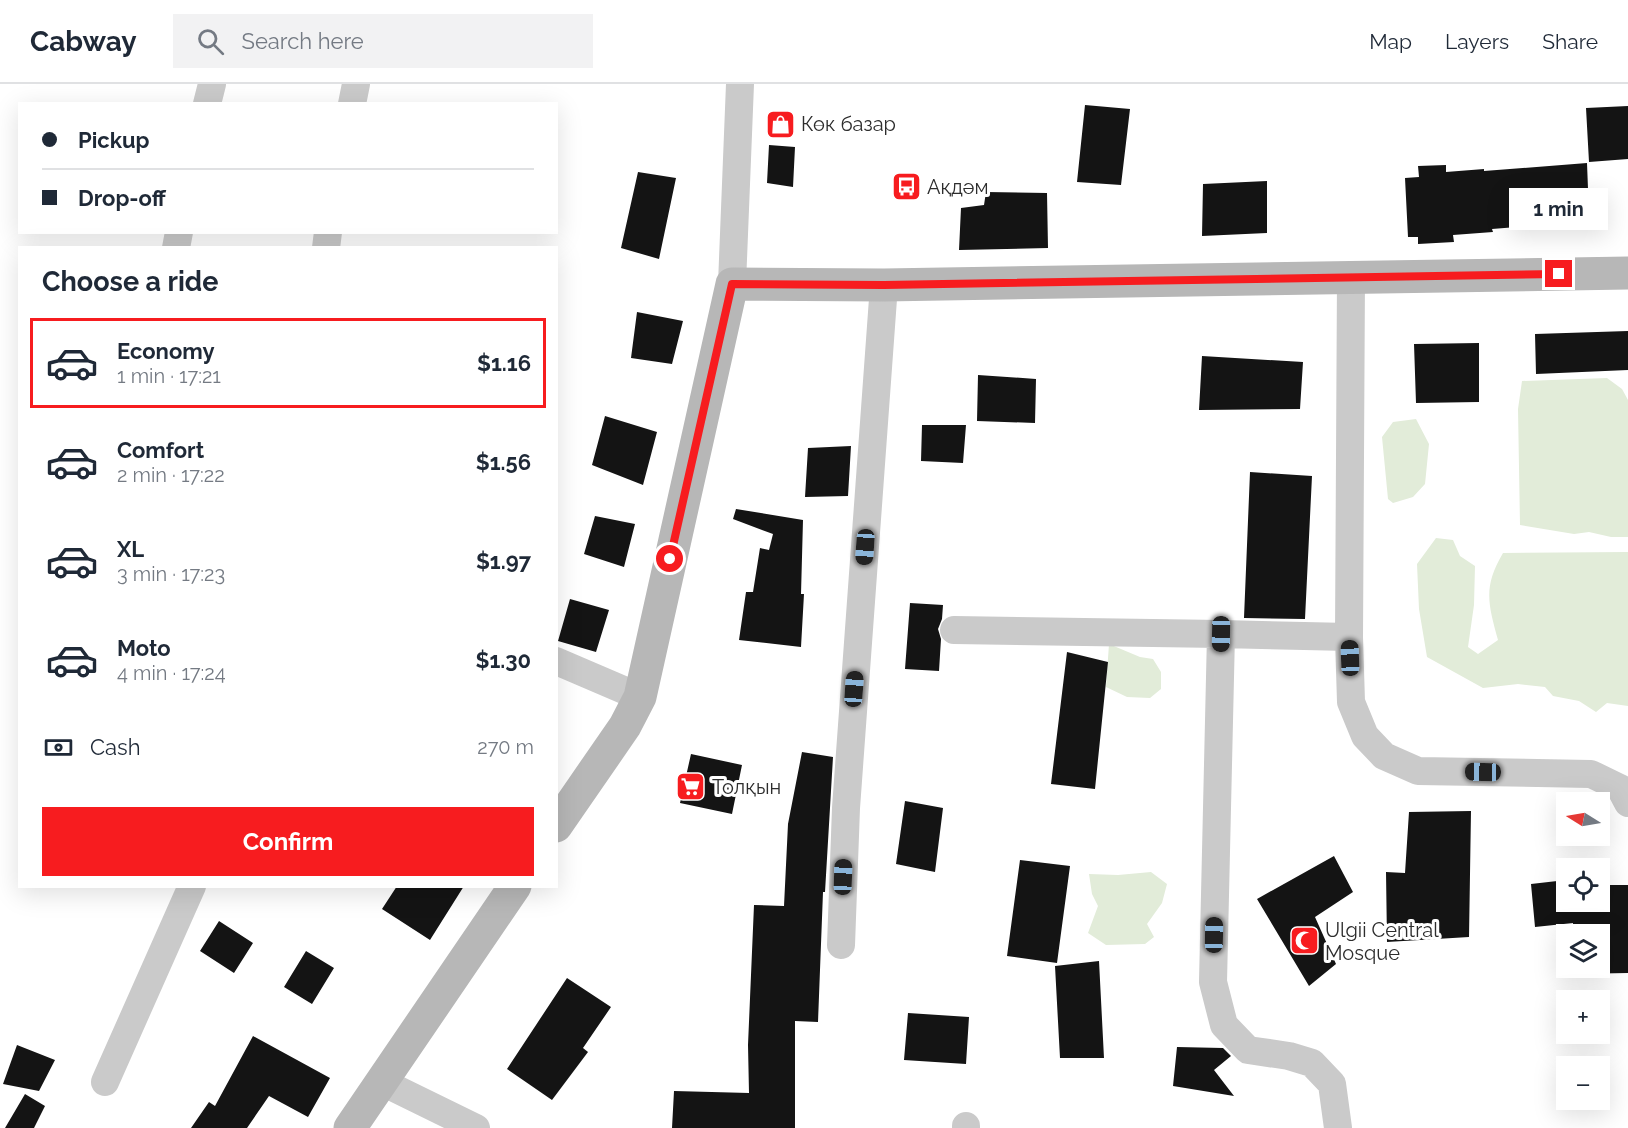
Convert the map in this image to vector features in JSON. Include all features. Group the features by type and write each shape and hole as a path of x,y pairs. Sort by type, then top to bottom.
{"street":[{"path":"208,102 212,84"},
{"path":"352,102 356,84"},
{"path":"558,823 625,726 640,697 732,284 740,84"},
{"path":"732,284 884,285 1628,273"},
{"path":"1351,276 1349,637 1351,702 1365,736 1384,756 1418,771 1591,774 1620,788 1628,803"},
{"path":"841,945 846,808 884,285"},
{"path":"954,630 1349,637"},
{"path":"1221,634 1213,982 1224,1025 1248,1050 1289,1056 1312,1063 1332,1084 1338,1128"},
{"path":"558,662 640,697"},
{"path":"105,1082 191,888"},
{"path":"350,1128 515,888"},
{"path":"382,1082 476,1128"}],"green space":[{"path":"1607,378 1622,389 1628,400 1628,537 1611,537 1589,532 1574,534 1520,525 1518,409 1522,381"},
{"path":"1416,419 1429,444 1425,484 1413,497 1393,503 1388,499 1382,437 1393,422"},
{"path":"1436,538 1453,540 1460,556 1475,566 1474,605 1468,647 1478,654 1498,640 1489,595 1492,576 1503,553 1628,552 1628,706 1607,703 1596,712 1579,701 1553,696 1545,687 1518,684 1483,688 1427,657 1419,609 1417,564"},
{"path":"1109,644 1140,657 1153,659 1161,672 1161,689 1150,698 1127,697 1106,687"},
{"path":"1151,872 1167,884 1162,903 1147,924 1154,937 1145,944 1106,945 1088,933 1098,906 1092,894 1089,874 1118,875"}],"building":[{"path":"1085,105 1130,109 1121,185 1077,182"},
{"path":"1628,106 1628,159 1589,162 1586,108"},
{"path":"769,145 795,147 793,187 767,183"},
{"path":"1587,163 1589,215 1578,216 1578,222 1492,229 1493,232 1453,235 1454,242 1418,244 1418,237 1408,237 1405,178 1419,177 1418,166 1446,165 1446,172"},
{"path":"638,172 676,178 659,259 621,248"},
{"path":"1267,181 1267,233 1202,236 1203,184"},
{"path":"986,192 1047,193 1048,248 959,250 961,208 984,205"},
{"path":"637,312 683,321 672,364 631,358"},
{"path":"1628,331 1628,370 1536,374 1535,334"},
{"path":"1479,343 1479,402 1416,403 1414,344"},
{"path":"1202,356 1303,362 1300,409 1199,410"},
{"path":"978,375 1036,379 1035,423 977,421"},
{"path":"605,416 657,432 643,485 592,465"},
{"path":"922,425 966,425 963,463 921,461"},
{"path":"851,446 848,496 805,497 808,448"},
{"path":"1250,472 1312,476 1305,619 1244,618"},
{"path":"736,509 803,520 801,594 804,594 801,647 739,640 746,592 753,592 760,548 769,550 773,534 733,519"},
{"path":"595,516 635,524 624,567 584,554"},
{"path":"570,599 609,610 596,652 558,641"},
{"path":"910,603 943,605 942,619 938,629 941,639 939,671 905,669"},
{"path":"1067,652 1108,662 1095,789 1051,784"},
{"path":"802,752 833,757 825,892 823,892 818,1022 795,1021 795,1128 672,1128 674,1091 749,1093 748,1045 754,905 784,906 788,824"},
{"path":"691,754 742,765 732,814 680,803"},
{"path":"905,801 943,808 935,872 896,864"},
{"path":"1471,811 1469,937 1387,942 1386,872 1405,873 1409,812"},
{"name":"Ulgii Central Mosque","path":"1334,856 1353,892 1315,917 1336,964 1309,986 1257,899"},
{"path":"1020,860 1070,866 1057,963 1007,956"},
{"path":"1556,881 1556,912 1610,912 1610,885 1628,885 1628,973 1610,973 1610,924 1573,923 1535,927 1531,884"},
{"path":"396,888 463,888 430,940 382,909"},
{"path":"219,921 253,943 234,973 200,951"},
{"path":"306,951 334,968 312,1004 284,987"},
{"path":"1099,961 1104,1058 1060,1058 1055,966"},
{"path":"567,978 611,1007 583,1048 588,1052 552,1100 507,1069"},
{"path":"908,1013 969,1017 966,1064 904,1060"},
{"path":"253,1036 330,1078 308,1117 269,1096 247,1128 191,1128 209,1102 215,1106"},
{"path":"17,1045 55,1060 39,1091 3,1084"},
{"path":"1177,1047 1223,1048 1231,1056 1214,1070 1234,1096 1173,1086"},
{"path":"25,1094 45,1106 34,1128 5,1128"}],"place":[{"name":"Көк базар","path":"780,124"},
{"name":"Ақдəм","path":"906,187"},
{"name":"Толқын","path":"691,787"},
{"name":"Ulgii Central Mosque","path":"1304,941"}],"route":[{"path":"670,559 732,284 884,285 1559,274"}]}
